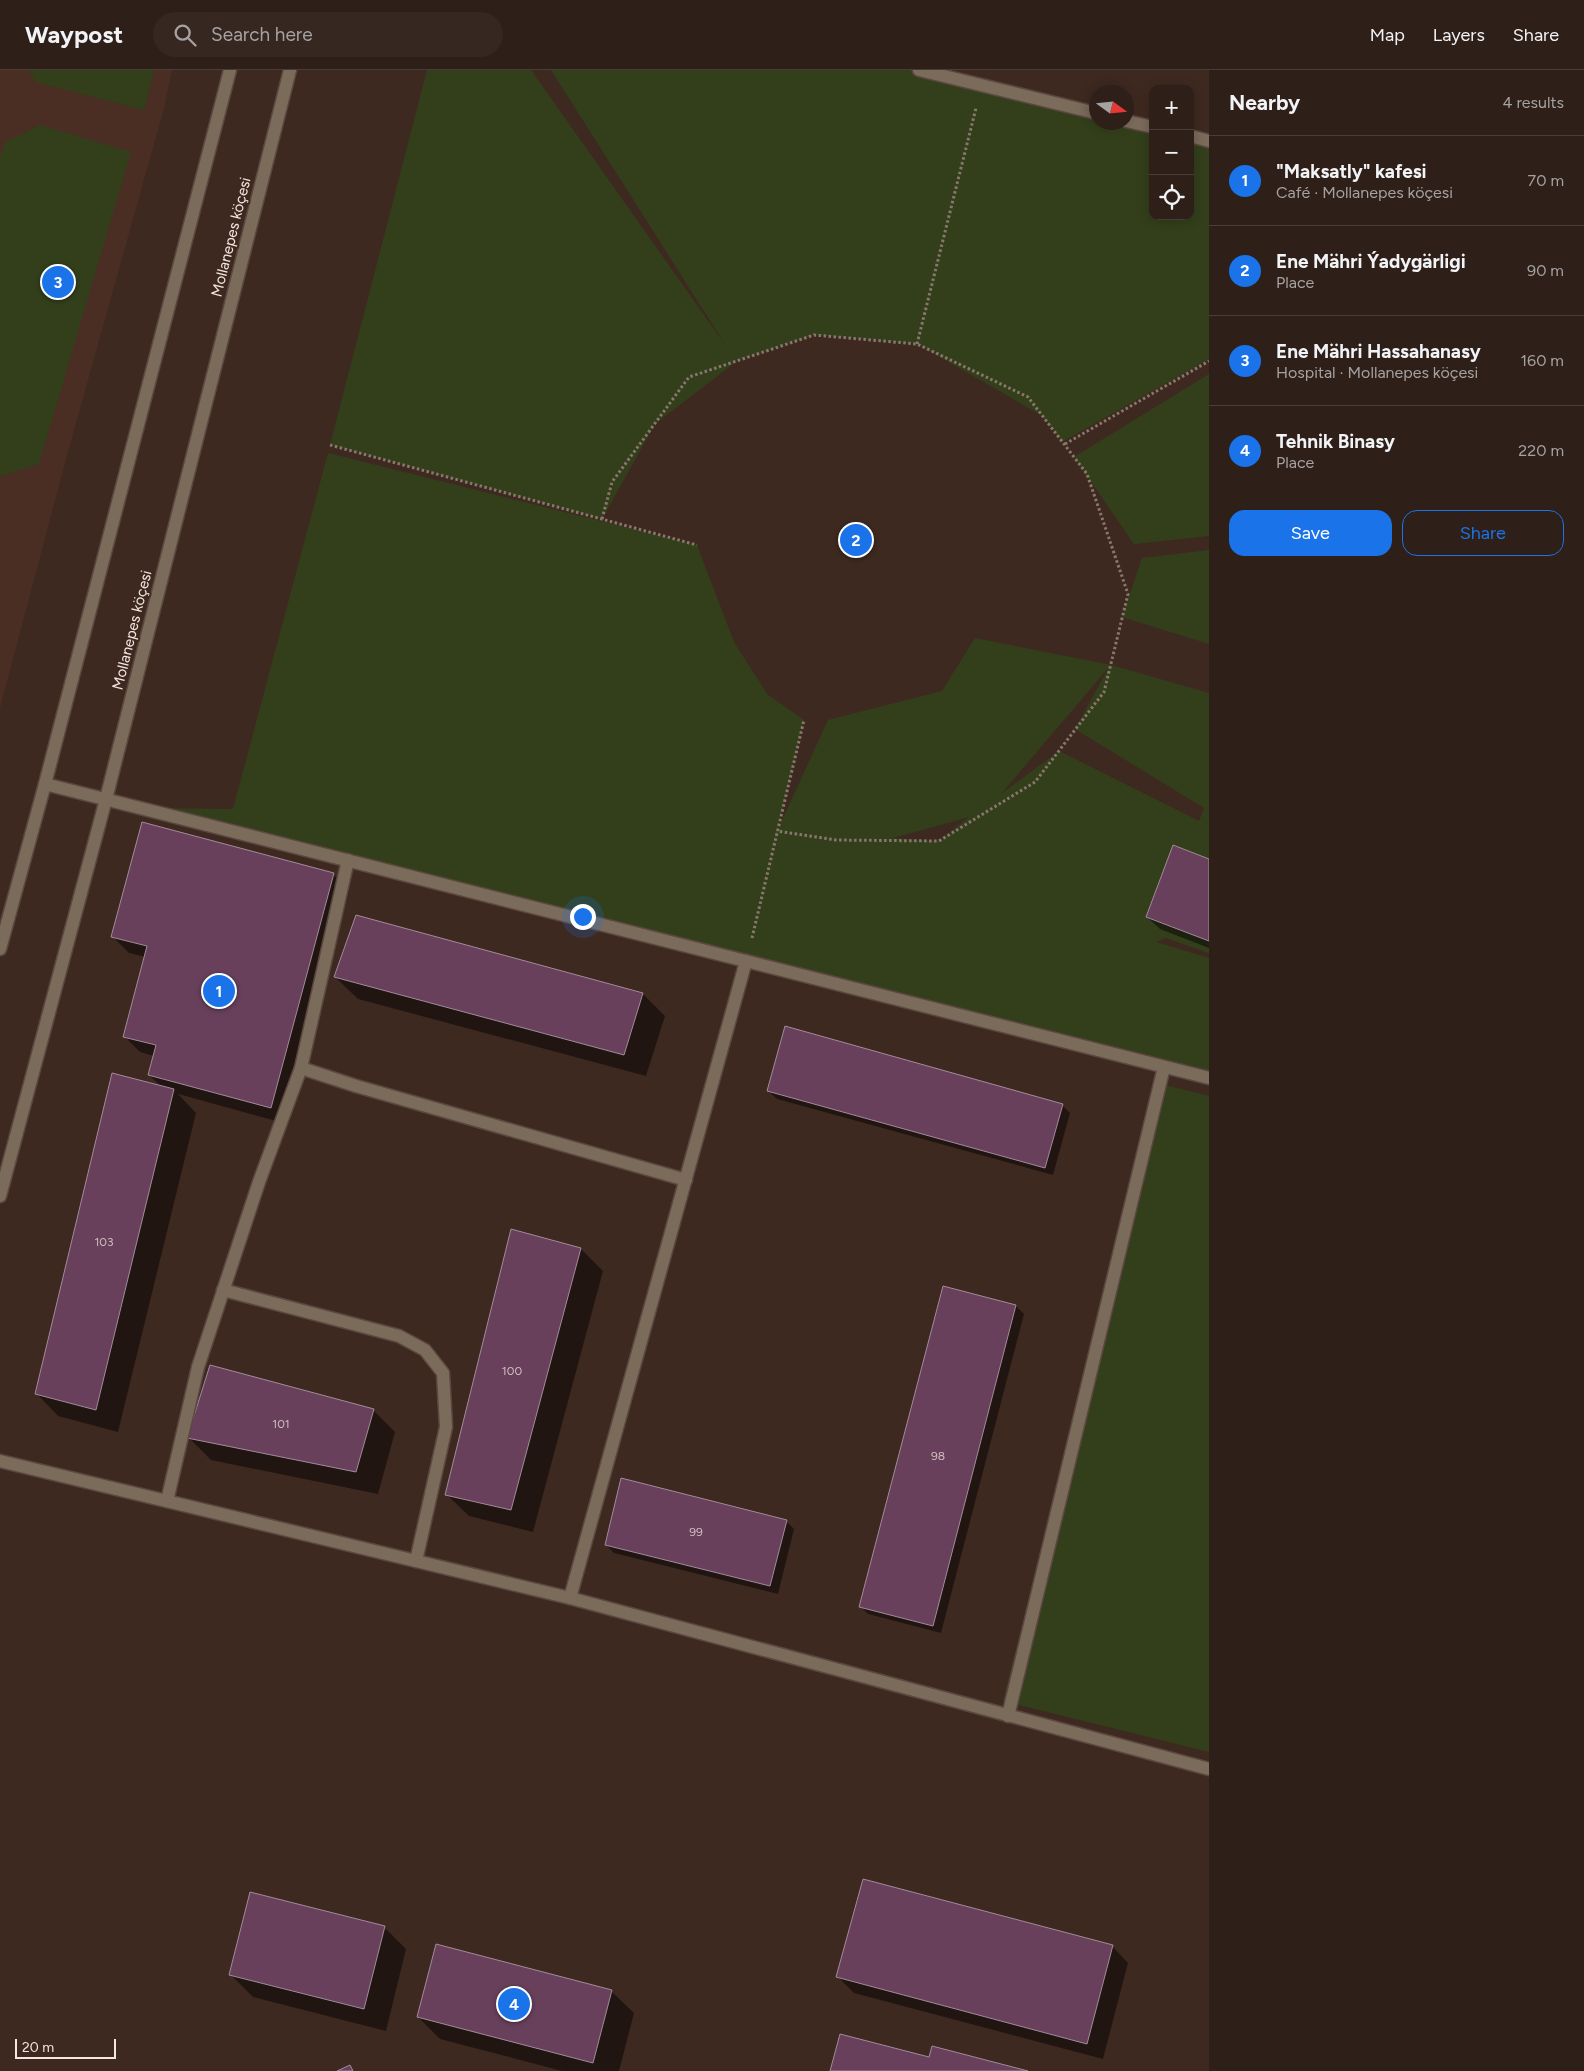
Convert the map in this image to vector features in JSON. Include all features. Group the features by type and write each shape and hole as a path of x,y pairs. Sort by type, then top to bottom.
{"street":[{"path":"0,949 45,784 230,70"},
{"name":"Mollanepes köçesi","path":"0,1196 106,799 290,70"},
{"path":"919,70 1089,111"},
{"path":"1134,123 1149,126"},
{"path":"1194,137 1209,141"},
{"path":"45,784 1209,1078"},
{"path":"167,1501 198,1366 259,1182 302,1068 348,860"},
{"path":"570,1598 746,961"},
{"path":"1008,1716 1164,1067"},
{"path":"302,1068 356,1086 686,1180"},
{"path":"224,1290 399,1336 425,1350 443,1373 446,1427 416,1561"},
{"path":"0,1461 570,1598 1209,1769"}],"path":[{"path":"917,344 982,85"},
{"path":"602,519 612,482 689,378 814,335 917,344 1028,397 1087,474 1128,594 1104,692 1035,782 939,841 836,840 777,831"},
{"path":"1065,444 1209,361"},
{"path":"330,445 697,545"},
{"path":"746,961 804,720"}],"shaded area":[{"path":"0,70 172,70 164,108 67,455 0,708"}],"green space":[{"path":"28,70 154,70 144,110 36,82"},
{"path":"427,70 531,70 728,349 551,70 919,70 1089,111 1089,130 1134,130 1134,123 1149,126 1149,220 1194,220 1194,137 1209,141 1209,359 1062,442 1041,415 917,344 814,335 737,361 655,424 602,519 330,445"},
{"path":"40,125 131,152 39,464 0,476 0,157 5,142"},
{"path":"1209,374 1209,536 1134,544 1074,457"},
{"path":"328,453 697,545 734,642 767,694 804,720 778,829 828,720 942,691 975,638 1111,665 1209,693 1209,953 1166,938 1156,942 1209,958 1209,1078 143,808 233,809","holes":["1109,667 1075,729 1204,808 1199,821 1059,751 1001,794","969,817 939,841 893,838"]},
{"path":"1209,550 1209,644 1122,617 1142,558"},
{"path":"1157,1083 1209,1096 1209,1752 1003,1701"}],"building":[{"path":"142,822 334,873 271,1108 148,1075 156,1045 123,1037 147,946 111,937"},
{"path":"1173,845 1209,859 1209,941 1146,917"},
{"path":"356,915 643,993 624,1055 334,977"},
{"path":"785,1026 1063,1104 1045,1168 767,1091"},
{"path":"112,1073 174,1089 96,1410 35,1394"},
{"path":"511,1229 581,1248 511,1510 445,1495"},
{"path":"943,1286 1016,1305 933,1626 859,1607"},
{"path":"210,1365 374,1409 356,1472 187,1438"},
{"path":"621,1478 787,1520 770,1586 605,1545"},
{"path":"863,1879 1113,1945 1087,2044 836,1977"},
{"path":"250,1892 385,1926 364,2009 229,1975"},
{"path":"436,1944 612,1990 593,2063 417,2017"},
{"path":"840,2034 929,2057 932,2046 1028,2071 830,2071"},
{"path":"350,2065 353,2071 337,2071"}],"place":[{"name":"Ene Mähri Hassahanasy","path":"58,282"},
{"name":"Ene Mähri Ýadygärligi","path":"856,540"},
{"name":"\"Maksatly\" kafesi","path":"219,991"},
{"name":"Tehnik Binasy","path":"514,2004"}]}
